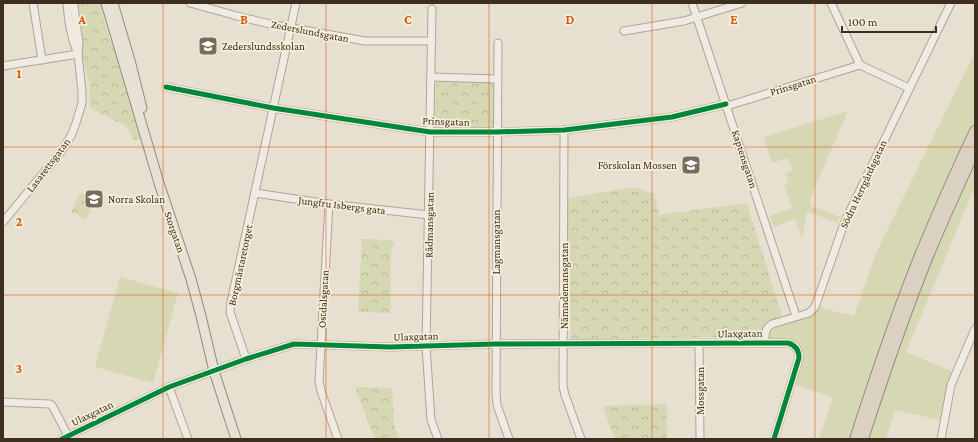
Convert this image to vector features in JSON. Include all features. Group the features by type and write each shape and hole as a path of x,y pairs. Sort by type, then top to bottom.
{"highway":[{"path":"855,439 918,260 975,131"},
{"path":"863,439 921,275 975,150"}],"main road":[{"name":"Storgatan","path":"106,3 159,183 194,290 236,439"},
{"name":"Storgatan","path":"113,3 163,181 192,264 216,370 241,439"}],"street":[{"path":"33,3 42,60"},
{"name":"Lasarettsgatan","path":"67,3 73,43 78,54"},
{"name":"Lasarettsgatan","path":"3,222 54,160 71,136 76,123 82,103 82,92 78,54 79,42 74,3"},
{"name":"Zederslundsgatan","path":"190,3 237,16 290,28 365,41 432,41"},
{"name":"Borgmästaretorget","path":"246,359 230,308 296,3"},
{"name":"Kaptensgatan","path":"692,3 796,316"},
{"path":"624,31 684,21 742,3"},
{"path":"831,3 860,65 909,88"},
{"name":"Södra Herrgårdsgatan","path":"766,343 765,332 769,326 809,313 815,307 845,221 951,3"},
{"name":"Rådmansgatan","path":"432,9 426,346 431,420 438,439"},
{"name":"Lagmansgatan","path":"498,43 496,400 509,439"},
{"path":"3,66 78,54"},
{"name":"Prinsgatan","path":"166,87 273,108 430,132 564,130 672,117 727,105 860,65"},
{"path":"431,77 497,79"},
{"name":"Nämndemansgatan","path":"564,130 564,391 581,439"},
{"name":"Jungfru Isbergs gata","path":"255,193 329,204 429,215"},
{"name":"Ostdalsgatan","path":"329,204 320,344 319,386 338,439"},
{"path":"941,439 951,385 975,329"},
{"name":"Ulaxgatan","path":"65,437 169,387 246,359 294,344 390,347 496,344 785,343 794,345 798,351 799,358 774,439"},
{"name":"Mossgatan","path":"700,344 700,439"},
{"path":"169,387 188,439"},
{"path":"3,402 50,404 54,407 65,437"}],"green space":[{"path":"77,3 102,3 104,20 143,138 134,140 126,126 90,108 89,81 84,64 77,16"},
{"path":"975,52 975,186 906,352 956,373 944,421 895,410 886,439 819,439 833,397 793,384 801,358 795,346 763,345 767,334 776,325 782,322 814,314 817,307 854,316 877,251"},
{"path":"436,81 493,81 493,130 435,129"},
{"path":"848,111 809,201 811,206 840,217 837,223 807,211 802,238 795,219 774,227 770,216 792,208 784,185 789,182 785,174 793,170 788,158 772,163 764,137"},
{"path":"637,188 654,194 659,215 747,203 782,316 775,319 763,329 759,336 571,340 566,199 622,189"},
{"path":"80,193 96,201 86,219 71,212"},
{"path":"362,239 390,240 395,242 391,249 390,313 358,312"},
{"path":"120,277 178,293 153,383 95,367"},
{"path":"355,387 392,388 394,425 400,439 375,439"},
{"path":"667,404 667,439 615,439 603,406"}],"cycle path":[{"path":"166,87 273,108 430,132 564,130 672,117 726,104"},
{"path":"62,439 169,387 246,359 294,344 390,347 496,344 788,343 796,348 799,358 774,439"}],"place":[{"name":"Zederslundsskolan","path":"208,46"},
{"name":"Förskolan Mossen","path":"691,165"},
{"name":"Norra Skolan","path":"94,199"}]}
